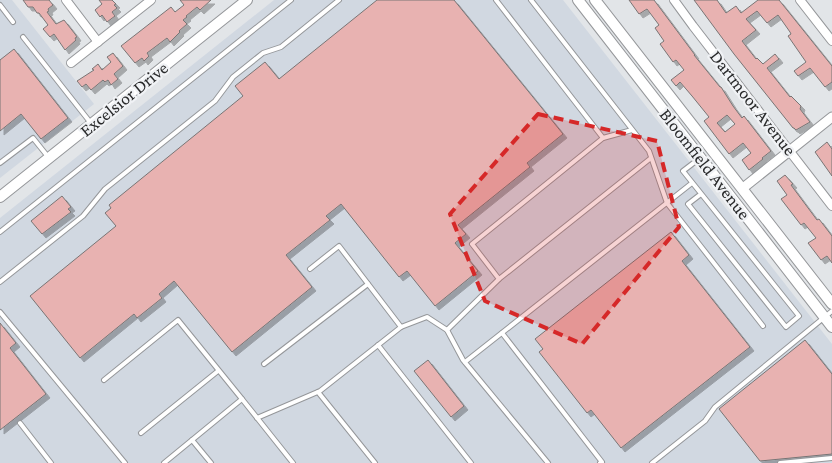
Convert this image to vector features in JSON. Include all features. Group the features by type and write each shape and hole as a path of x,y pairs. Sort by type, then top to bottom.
{"main road":[{"name":"Excelsior Drive","path":"0,197 247,0"},
{"name":"Bloomfield Avenue","path":"578,0 700,158 828,314 832,327"},
{"name":"Bloomfield Avenue","path":"595,0 832,304"},
{"path":"700,158 704,152 706,141"},
{"path":"700,158 718,157"},
{"path":"723,186 732,189 743,188 737,204"}],"street":[{"path":"66,0 98,42"},
{"path":"71,64 151,0"},
{"name":"Dartmoor Avenue","path":"674,0 692,26 832,206"},
{"path":"800,0 832,41"},
{"path":"743,188 832,117"}],"lane":[{"path":"0,232 291,0"},
{"path":"0,282 83,216 105,189 215,101 233,77 263,53 281,47 340,0"},
{"path":"496,0 603,138"},
{"path":"531,0 649,152 667,203 763,326"},
{"path":"0,5 14,22"},
{"path":"23,37 92,124"},
{"path":"499,279 472,244 603,138 632,130"},
{"path":"0,163 33,138 49,158"},
{"path":"447,330 499,279 651,158"},
{"path":"700,158 683,171 799,316 786,327 688,204 701,194"},
{"path":"465,362 692,183"},
{"path":"310,268 338,246 401,327"},
{"path":"264,364 368,284"},
{"path":"0,312 125,463"},
{"path":"652,463 705,421 715,407 828,314"},
{"path":"256,418 318,392 401,327 427,317 447,330 465,362 548,463"},
{"path":"104,380 178,320 293,463"},
{"path":"502,333 602,462 600,463"},
{"path":"378,345 471,463"},
{"path":"141,433 218,370"},
{"path":"318,392 375,463"},
{"path":"164,463 242,399"},
{"path":"20,423 51,463"},
{"path":"192,440 211,463"},
{"path":"780,463 832,458"}],"highlighted area":[{"path":"538,114 657,141 679,227 582,344 485,301 450,214"}],"shaded area":[{"path":"0,0 12,0 94,104 0,178"},
{"path":"274,0 563,0 832,344 832,463 0,463 0,218"}],"building":[{"path":"23,0 49,0 53,5 47,12 56,24 64,20 77,37 75,38 76,40 65,50 54,34 50,37 43,29 48,25 39,13 33,7 28,7"},
{"path":"99,0 112,0 116,4 114,5 117,8 112,12 115,16 107,22 95,10 102,4"},
{"path":"180,0 211,0 200,10 197,7 186,16 183,20 187,24 170,42 167,38 147,53 149,56 144,61 142,58 135,63 121,46 171,7 175,12 184,5"},
{"path":"377,0 454,0 563,134 527,163 530,167 458,225 466,234 455,243 478,271 435,306 407,271 399,277 341,204 326,216 330,220 286,255 312,287 232,352 174,281 159,294 162,298 137,318 134,314 80,358 30,296 116,226 105,213 111,208 109,205 243,96 235,86 265,62 279,79"},
{"path":"629,0 654,0 694,55 721,87 742,118 744,116 771,151 749,170 742,160 751,153 743,143 729,154 704,121 709,117 680,82 676,86 671,80 684,70 676,60 673,62 660,44 664,41 655,28 659,25 647,9 639,14","holes":["727,115 735,124 725,132 717,123"]},
{"path":"694,0 717,0 726,13 736,6 741,13 758,0 779,0 832,66 832,82 825,87 810,68 798,76 794,71 806,62 788,36 791,34 778,15 767,23 757,11 746,19 756,30 742,41 756,59 763,64 775,54 779,59 767,68 790,97 801,106 800,109 810,122 796,130 793,128"},
{"path":"14,49 68,118 41,139 21,114 0,131 0,60"},
{"path":"113,53 123,66 114,74 118,79 111,85 108,80 105,82 103,80 91,90 86,84 82,87 77,81 94,70 92,69 98,64 102,70 111,62 107,57"},
{"path":"827,142 832,149 832,176 815,152"},
{"path":"785,175 817,220 819,219 832,236 832,263 827,256 821,260 808,243 816,238 804,223 801,225 781,199 787,195 777,181"},
{"path":"62,196 71,207 68,209 71,212 42,234 31,221"},
{"path":"671,232 689,255 682,261 750,347 621,448 591,410 587,413 539,352 543,349 535,339"},
{"path":"0,323 16,343 10,348 46,394 0,430"},
{"path":"805,340 832,374 832,454 760,461 719,409"},
{"path":"428,360 464,406 451,417 414,371"}]}
